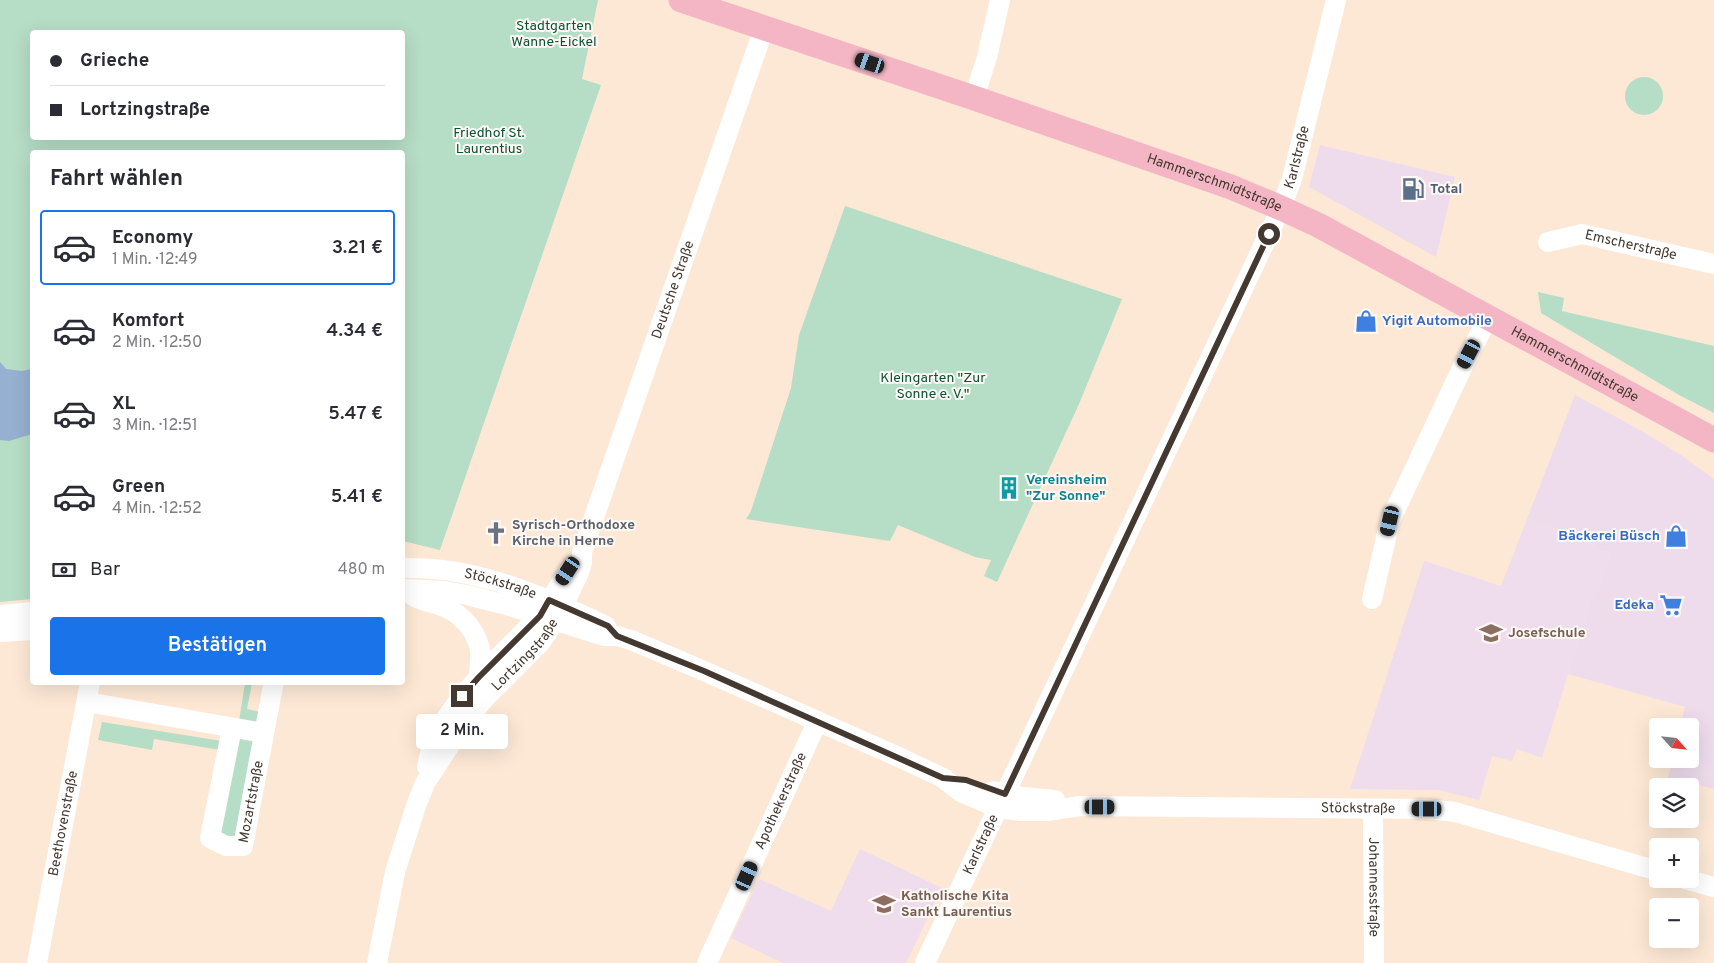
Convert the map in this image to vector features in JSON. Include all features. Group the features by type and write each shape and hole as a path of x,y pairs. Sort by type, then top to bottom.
{"main road":[{"name":"Hammerschmidtstraße","path":"695,2 764,28 1232,187 1281,208 1318,226 1714,440"}],"street":[{"path":"974,98 987,57 1000,0"},
{"name":"Karlstraße","path":"925,963 1281,208 1292,179 1336,0"},
{"name":"Deutsche Straße","path":"582,552 764,28"},
{"name":"Emscherstraße","path":"1548,242 1582,234 1714,264"},
{"path":"1372,599 1390,521 1463,366 1488,318"},
{"name":"Lortzingstraße","path":"377,963 395,872 425,783 466,721 485,698 540,643 575,560 582,552"},
{"name":"Stöckstraße","path":"405,568 466,574 514,586 552,611 604,636 617,636 704,671 943,778 961,792 1002,802 1053,799 1081,806 1427,809 1455,812 1649,868"},
{"name":"Stöckstraße","path":"405,590 444,591 552,611"},
{"name":"Stöckstraße","path":"405,592 417,599 441,605 458,614 471,628 479,646 479,677"},
{"name":"Lortzingstraße","path":"425,783 429,757 439,733 462,696 479,677 552,611"},
{"path":"0,615 30,612"},
{"path":"0,632 30,630"},
{"name":"Beethovenstraße","path":"37,963 90,685"},
{"path":"87,702 264,733 274,686"},
{"name":"Apothekerstraße","path":"707,963 818,722"},
{"name":"Mozartstraße","path":"232,728 210,838 226,846 243,846 264,733"},
{"name":"Johannesstraße","path":"1373,810 1374,963"},
{"path":"1699,883 1714,887"}],"shaded area":[{"path":"1320,145 1455,177 1436,257 1309,187"},
{"path":"1575,395 1678,453 1714,479 1714,789 1699,785 1699,778 1668,778 1671,768 1699,768 1699,718 1682,718 1685,707 1568,674 1594,591 1598,591 1611,553 1595,548 1596,545 1527,519"},
{"name":"Josefschule","path":"1527,519 1596,545 1596,548 1611,553 1598,592 1594,591 1542,758 1517,749 1512,761 1492,756 1479,800 1438,790 1350,789 1424,561 1501,586"},
{"name":"Katholische Kita Sankt Laurentius","path":"860,849 942,888 906,963 783,963 731,938 759,879 831,911"}],"green space":[{"name":"Friedhof St. Laurentius","path":"0,0 598,0 582,79 601,85 440,550 405,541 405,150 30,150 30,599 0,602"},
{"path":"1644,77 1651,78 1657,83 1662,89 1662,103 1657,109 1651,114 1644,115 1637,114 1631,109 1626,103 1625,96 1626,89 1631,83 1637,78"},
{"name":"Kleingarten \"Zur Sonne e. V.\"","path":"845,206 1122,299 1079,404 997,582 984,576 991,560 975,557 898,525 890,541 746,519 751,511 791,388 799,335"},
{"path":"1538,292 1564,298 1562,311 1714,346 1714,413 1679,395 1541,313"},
{"path":"245,685 252,685 247,709 260,712 260,723 239,721"},
{"path":"102,722 222,741 220,750 154,739 152,750 98,740"},
{"path":"235,738 255,741 235,836 231,837 220,831"}],"water":[{"path":"0,362 6,369 22,371 30,369 30,435 9,441 0,440"}],"place":[{"name":"Total","path":"1413,189"},
{"name":"Yigit Automobile","path":"1366,321"},
{"name":"Vereinsheim \"Zur Sonne\"","path":"1009,488"},
{"name":"Syrisch-Orthodoxe Kirche in Herne","path":"496,533"},
{"name":"Bäckerei Büsch","path":"1676,536"},
{"name":"Edeka","path":"1671,605"},
{"name":"Josefschule","path":"1491,633"},
{"name":"Katholische Kita Sankt Laurentius","path":"884,904"}],"route":[{"path":"462,696 540,616 549,600 608,626 617,636 654,649 943,778 966,780 1005,794 1269,234"}],"park label":[{"name":"Stadtgarten Wanne-Eickel","path":"554,34"}]}
